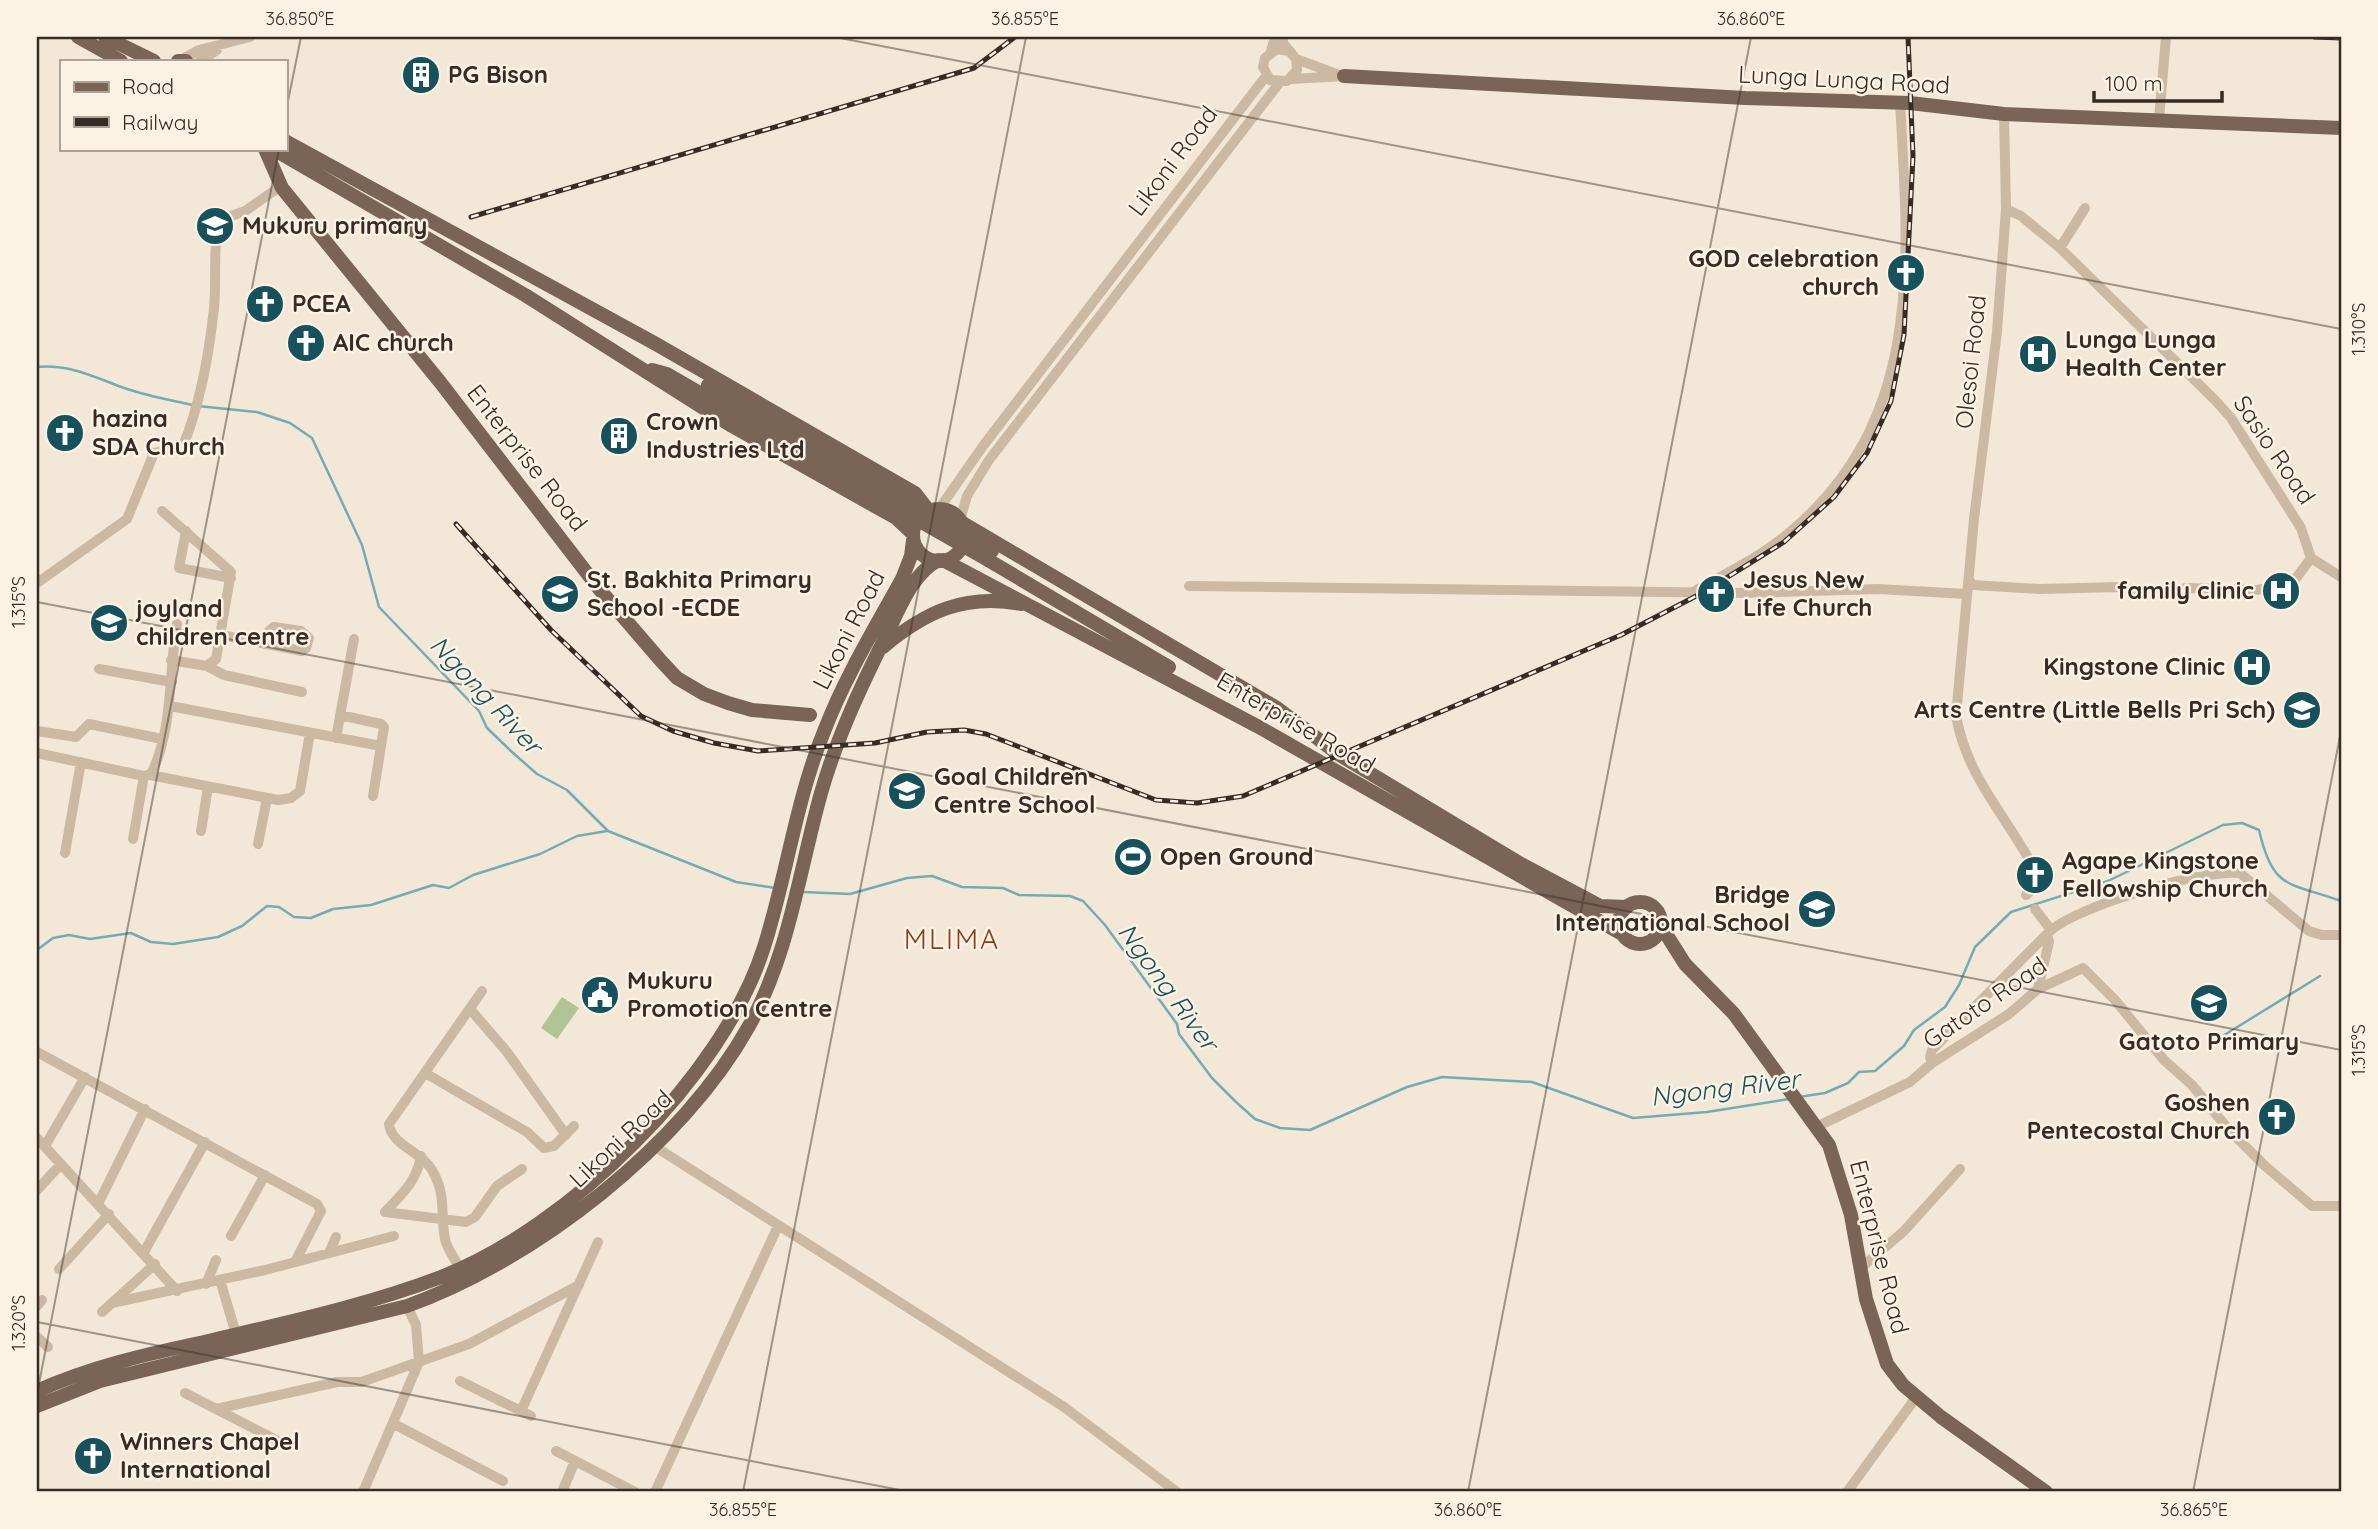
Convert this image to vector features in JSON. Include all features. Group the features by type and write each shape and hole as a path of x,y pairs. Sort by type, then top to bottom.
{"main road":[{"path":"78,37 119,60"},
{"path":"105,37 151,60"},
{"name":"Lunga Lunga Road","path":"1344,76 1900,103 2004,114 2341,128"},
{"path":"275,150 525,295 732,426 896,517 913,537 920,552 941,560 957,552 962,546 964,530 961,521 954,514 934,510 915,493 656,344 287,142"},
{"name":"Enterprise Road","path":"265,150 281,186 440,382 600,590 677,678 704,694 752,710 810,715 854,705"},
{"path":"656,344 673,364 684,371 1233,691 1277,708"},
{"path":"638,367 667,374 1231,705 1257,726"},
{"path":"913,537 919,518 934,510"},
{"name":"Enterprise Road","path":"961,521 1277,708 1338,754 1521,864 1600,906 1627,907"},
{"name":"Likoni Road","path":"37,1391 96,1368 401,1292 460,1268 532,1228 606,1167 666,1110 704,1062 737,1011 765,947 785,864 825,727 908,564 913,537"},
{"name":"Enterprise Road","path":"941,560 1039,608 1257,726 1622,934"},
{"name":"Likoni Road","path":"37,1406 100,1381 407,1306 440,1294 515,1256 579,1210 654,1146 713,1080 749,1025 770,981 794,904 821,794 841,736 878,652 908,594 924,572 941,560"},
{"name":"Likoni Road","path":"908,564 918,565 924,572"},
{"path":"878,652 917,621 950,605 991,600 1039,608"},
{"path":"810,715 841,736"},
{"path":"1636,903 1650,905 1658,912 1661,926 1685,964 1664,950 1644,943 1634,943 1622,934 1619,920 1627,907 1636,903"},
{"path":"1644,943 1653,939 1661,926"},
{"name":"Enterprise Road","path":"1685,964 1734,1014 1829,1145 1839,1173 1862,1267 1866,1299 1887,1364 1941,1418 2046,1492"}],"street":[{"path":"180,60 190,53 250,37"},
{"path":"1275,37 1271,51 1263,62 1266,76 1286,81"},
{"path":"961,521 967,496 989,460 1297,70 1292,55 1283,43 1283,37"},
{"path":"2159,119 2166,37"},
{"path":"202,60 229,43"},
{"path":"1271,51 1282,48 1292,55"},
{"name":"Lunga Lunga Road","path":"1292,55 1344,76"},
{"name":"Likoni Road","path":"934,510 1266,76"},
{"name":"Lunga Lunga Road","path":"1286,81 1344,76"},
{"path":"1694,592 1760,554 1791,532 1823,500 1844,475 1883,403 1903,320 1904,168 1900,103"},
{"name":"Olesoi Road","path":"2004,114 2006,209 1997,332 1960,649 1958,726 1988,799 2016,836 2039,878 2039,883 2026,895"},
{"path":"37,583 124,522 137,500 152,457 157,451 176,450 183,446 195,417 201,390 214,307 219,220 245,211 281,186"},
{"path":"2060,248 2085,208"},
{"name":"Sasio Road","path":"2006,209 2035,227 2060,248 2231,418 2301,528 2311,558"},
{"path":"162,511 226,565 231,578 215,661 207,666"},
{"path":"186,531 178,568 231,578"},
{"path":"1969,580 1973,585 2005,588 2119,587 2156,593 2187,588 2270,590 2291,585 2311,558 2341,577"},
{"path":"1189,586 1694,592 1878,589 1967,594"},
{"path":"133,839 147,776 162,739 170,706 171,660 177,624"},
{"path":"221,635 264,643"},
{"path":"336,738 354,639"},
{"path":"171,660 207,666 224,675 302,692"},
{"path":"99,669 172,682"},
{"path":"170,706 381,746"},
{"path":"341,715 381,724 384,729 373,796"},
{"path":"37,731 79,737 89,724 162,739"},
{"path":"37,752 147,776 267,798 291,799 300,791 310,733"},
{"path":"53,755 57,735"},
{"path":"65,853 81,762"},
{"path":"201,831 208,787"},
{"path":"258,844 267,798"},
{"path":"1932,1063 1930,1057 1933,1050 2049,932 2072,915 2098,906 2204,873 2224,871 2240,873 2315,934 2341,935"},
{"path":"2035,909 2049,932 2038,989"},
{"name":"Gatoto Road","path":"1816,1127 1910,1082 1932,1063 2009,1014 2038,989 2074,970 2086,969 2145,1034 2164,1060 2192,1085 2229,1130 2264,1165 2312,1206 2341,1206"},
{"path":"460,1268 445,1241 440,1186 421,1156 392,1135 389,1124 482,992"},
{"path":"425,1073 519,1127 544,1147 554,1146 570,1130 470,1009"},
{"path":"37,1052 320,1207 295,1262"},
{"path":"45,1146 85,1077"},
{"path":"99,1202 145,1109"},
{"path":"37,1138 99,1202 177,1291"},
{"path":"144,1252 205,1142"},
{"path":"654,1146 1064,1407 1177,1492"},
{"path":"421,1156 419,1172 411,1185 385,1212 461,1223 470,1220 497,1186 522,1169"},
{"path":"37,1190 61,1164"},
{"path":"1862,1267 1904,1231 1960,1169"},
{"path":"231,1236 265,1175"},
{"path":"59,1269 109,1214"},
{"path":"655,1492 778,1226"},
{"path":"112,1303 177,1291 394,1236"},
{"path":"329,1253 336,1237"},
{"path":"460,1381 526,1414 598,1242"},
{"path":"206,1284 216,1260"},
{"path":"102,1312 155,1264"},
{"path":"220,1280 236,1334"},
{"path":"216,1409 337,1382 361,1382 469,1344 579,1285"},
{"path":"365,1491 419,1362 415,1325 407,1306"},
{"path":"37,1337 48,1347"},
{"path":"185,1392 276,1440"},
{"path":"1847,1492 1917,1396"},
{"path":"394,1424 503,1481"},
{"path":"556,1451 635,1492"},
{"path":"562,1492 575,1461"}],"green space":[{"path":"562,997 579,1008 557,1039 541,1028"}],"waterway":[{"name":"Ngong River","path":"37,367 72,370 135,391 192,405"},
{"name":"Ngong River","path":"198,406 257,412 290,423 312,438 362,545 379,607 479,711 487,728 537,774 567,790 608,831 736,882 776,888"},
{"name":"Ngong River","path":"1799,1097 1825,1093 1848,1083 1859,1072 1875,1071 1904,1046 1914,1030 1945,1007 1959,985 1975,947 2011,912 2108,881 2223,825 2242,823 2259,830 2264,850 2277,874 2296,886 2341,901"},
{"path":"37,950 53,938 69,935 90,939 131,933 151,942 173,944 218,937 242,926 267,906 279,907 294,917 311,918 333,909 371,905 433,885 449,888 473,875 540,854 577,836 607,831"},
{"name":"Ngong River","path":"803,892 850,894 907,878 932,876 962,887 1003,888 1019,895 1070,896 1083,901 1105,925 1177,1024 1179,1034 1212,1078 1255,1119 1280,1128 1310,1130 1407,1087 1442,1077 1532,1082 1633,1118 1707,1112 1789,1099"},
{"path":"2213,1042 2320,976"}],"railway":[{"path":"471,217 974,68 1015,37"},
{"path":"456,524 551,630 641,716 673,731 714,743 758,751 875,743 927,732 964,730 986,734 1156,800 1197,803 1243,796 1621,635 1702,593 1784,542 1834,497 1867,453 1891,401 1904,335 1913,156 1908,37"},
{"path":"2314,37 2341,38"}],"place":[{"name":"PG Bison","path":"421,75"},
{"name":"Mukuru primary","path":"215,226"},
{"name":"GOD celebration church","path":"1906,273"},
{"name":"PCEA","path":"265,304"},
{"name":"AIC church","path":"306,343"},
{"name":"Lunga Lunga Health Center","path":"2038,354"},
{"name":"hazina SDA Church","path":"65,433"},
{"name":"Crown Industries Ltd","path":"619,436"},
{"name":"family clinic","path":"2281,591"},
{"name":"St. Bakhita Primary School -ECDE","path":"560,594"},
{"name":"Jesus New Life Church","path":"1716,594"},
{"name":"joyland children centre","path":"109,623"},
{"name":"Kingstone Clinic","path":"2252,667"},
{"name":"Arts Centre (Little Bells Pri Sch)","path":"2302,710"},
{"name":"Goal Children Centre School","path":"907,791"},
{"name":"Open Ground","path":"1133,857"},
{"name":"Agape Kingstone Fellowship Church","path":"2035,875"},
{"name":"Bridge International School","path":"1817,909"},
{"name":"Mukuru Promotion Centre","path":"600,995"},
{"name":"Gatoto Primary","path":"2209,1003"},
{"name":"Goshen Pentecostal Church","path":"2277,1117"},
{"name":"Winners Chapel International","path":"93,1456"}],"district":[{"name":"MLIMA","path":"952,939"}]}
